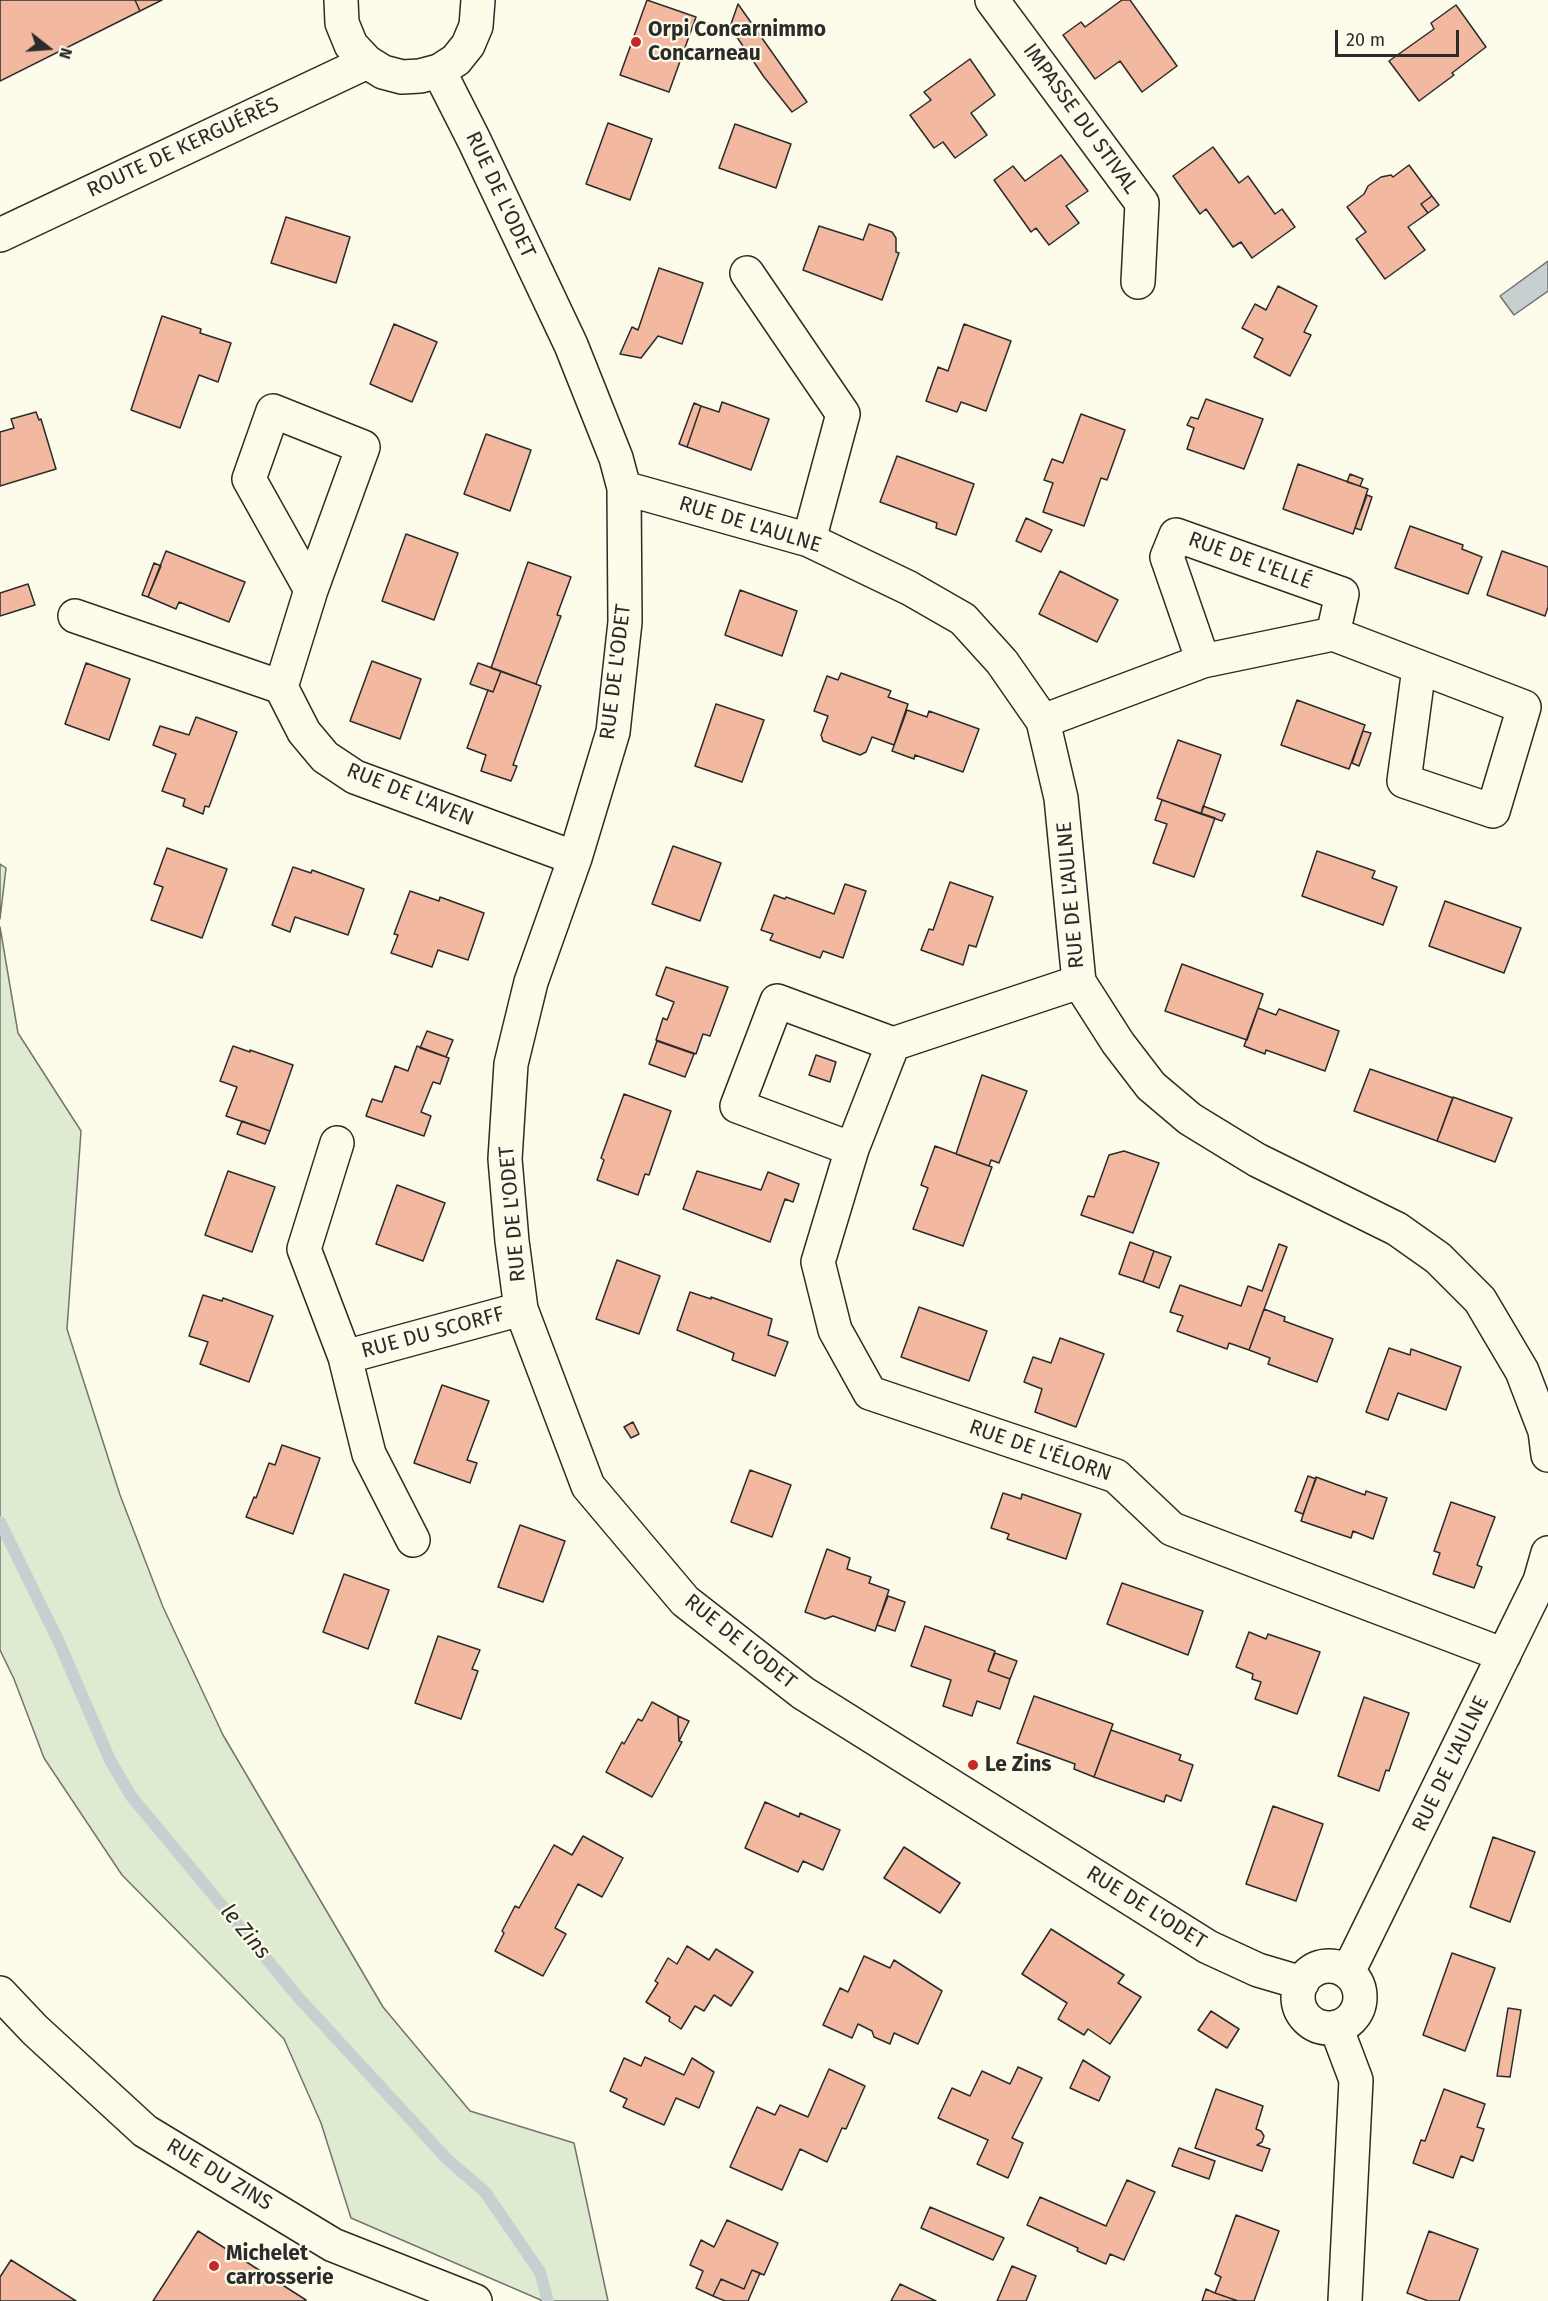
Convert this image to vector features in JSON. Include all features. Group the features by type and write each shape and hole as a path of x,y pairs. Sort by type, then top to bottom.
{"street":[{"path":"341,0 342,23 351,45 367,62 383,72 402,77 420,76 439,71 456,60 468,45 476,26 478,0"},
{"name":"IMPASSE DU STIVAL","path":"992,0 1142,203 1138,282"},
{"name":"ROUTE DE KERGUÉRÈS","path":"0,235 367,62"},
{"name":"RUE DE L'ODET","path":"439,71 571,345 616,458 624,488 626,622 613,732 575,858 531,982 511,1064 505,1159 521,1309 588,1486 685,1601 803,1693 1208,1947 1258,1970 1302,1983"},
{"path":"747,273 843,414 809,540"},
{"path":"75,616 280,687 311,590 363,447 273,411 249,479 311,590"},
{"name":"RUE DE L'AULNE","path":"624,488 809,540 909,588 963,619 1002,662 1043,722 1061,798 1079,982 1118,1043 1151,1086 1190,1119 1257,1160 1397,1229 1438,1258 1480,1300 1522,1371 1545,1431 1548,1455"},
{"name":"RUE DE L'ELLÉ","path":"1203,661 1167,557 1176,535 1342,594 1333,634"},
{"path":"1043,722 1203,661 1333,634 1524,707 1493,811 1404,781 1419,668"},
{"name":"RUE DE L'AVEN","path":"280,687 304,732 325,757 355,777 575,858"},
{"path":"852,1149 738,1106 777,1001 893,1044 1079,982"},
{"name":"RUE DE L'ÉLORN","path":"893,1044 852,1149 818,1262 835,1330 870,1393 1116,1476 1172,1529 1504,1655"},
{"name":"RUE DU SCORFF","path":"338,1143 304,1249 345,1357 369,1454 413,1540"},
{"name":"RUE DU SCORFF","path":"345,1357 521,1309"},
{"name":"RUE DE L'AULNE","path":"1348,1972 1540,1581 1548,1552"},
{"path":"1323,1967 1340,1968 1348,1972 1355,1980 1360,1999 1353,2017 1336,2027 1327,2028 1317,2026 1308,2020 1299,2003 1302,1983 1314,1970 1323,1967"},
{"name":"RUE DU ZINS","path":"0,1993 35,2030 146,2131 333,2245 475,2301"},
{"path":"1336,2027 1356,2080 1345,2301"}],"green space":[{"path":"0,864 6,868 0,919"},
{"path":"0,927 18,1033 81,1131 67,1329 120,1495 163,1607 223,1735 383,2007 470,2111 574,2143 608,2301 543,2301 351,2218 321,2123 284,2039 122,1875 44,1758 14,1679 0,1650"}],"shaded area":[{"path":"1548,261 1548,291 1514,315 1500,296"}],"building":[{"path":"0,0 135,0 140,11 0,81"},
{"path":"135,0 162,0 140,11"},
{"path":"647,0 696,17 669,92 620,75"},
{"path":"1122,0 1130,0 1177,66 1142,92 1120,61 1095,79 1063,35 1081,22 1085,27"},
{"path":"738,4 807,102 792,112 764,77 730,27"},
{"path":"1456,5 1486,47 1419,101 1389,61 1434,29 1431,23"},
{"path":"970,59 995,95 971,113 987,135 955,158 943,142 934,148 910,115 931,100 924,92"},
{"path":"608,123 652,139 630,200 586,184"},
{"path":"735,124 791,144 776,188 719,168"},
{"path":"1213,147 1239,183 1248,176 1275,214 1282,209 1295,227 1252,258 1241,242 1233,247 1206,209 1200,214 1173,176"},
{"path":"1061,155 1088,191 1066,206 1079,223 1049,245 1036,228 1031,232 994,180 1013,166 1025,181"},
{"path":"1409,165 1432,196 1421,204 1428,213 1408,227 1425,250 1385,279 1356,239 1366,232 1347,207 1364,194 1368,186 1381,177 1391,175 1393,177"},
{"path":"1432,196 1439,205 1428,213 1421,204"},
{"path":"286,217 350,237 336,283 271,263"},
{"path":"869,224 892,232 896,238 896,252 899,253 882,300 803,270 819,226 863,240"},
{"path":"659,268 703,283 682,344 658,336 641,358 620,354 632,327 638,330"},
{"path":"1278,286 1317,306 1304,332 1311,335 1290,376 1254,357 1263,339 1242,328 1255,304 1266,310"},
{"path":"162,316 201,329 200,333 231,343 218,382 199,375 180,428 131,410"},
{"path":"394,324 437,342 412,402 370,384"},
{"path":"964,324 1011,341 986,411 961,402 957,412 926,401 938,367 948,371"},
{"path":"1206,399 1263,419 1244,469 1187,449 1194,428 1187,425 1191,417 1198,419"},
{"path":"722,402 769,419 751,470 687,447 701,406 719,412"},
{"path":"694,403 701,406 687,447 679,444"},
{"path":"36,412 39,420 41,419 56,469 0,486 0,432 14,428 11,419"},
{"path":"1081,414 1125,430 1107,480 1101,478 1084,526 1043,512 1053,483 1044,480 1052,459 1063,463"},
{"path":"486,434 531,450 510,511 464,494"},
{"path":"897,456 974,484 956,535 936,528 937,523 880,502"},
{"path":"1298,464 1368,489 1353,534 1283,509"},
{"path":"1350,474 1363,479 1360,486 1347,482"},
{"path":"1367,495 1372,497 1361,530 1355,528"},
{"path":"1026,518 1052,530 1041,552 1016,541"},
{"path":"1410,526 1463,545 1462,549 1482,557 1468,594 1395,568"},
{"path":"406,534 458,553 434,620 382,601"},
{"path":"166,551 245,582 229,622 179,602 176,609 148,597"},
{"path":"1502,551 1548,567 1548,607 1545,616 1487,595"},
{"path":"528,562 571,577 557,615 561,616 536,684 491,668"},
{"path":"154,563 161,566 148,597 142,595"},
{"path":"1060,571 1118,600 1097,642 1039,614"},
{"path":"28,584 35,605 0,616 0,593"},
{"path":"740,590 797,611 782,656 725,635"},
{"path":"372,661 421,679 400,739 350,721"},
{"path":"86,663 130,679 109,740 65,724"},
{"path":"478,663 501,671 493,692 470,684"},
{"path":"501,671 541,686 513,765 517,766 511,781 481,771 486,755 467,748 488,690 493,692"},
{"path":"841,673 891,691 888,697 908,704 894,745 872,737 866,752 860,755 823,741 821,735 828,716 814,711 827,676 838,680"},
{"path":"1297,700 1365,725 1349,769 1281,745"},
{"path":"716,704 764,720 742,782 695,766"},
{"path":"907,710 927,717 929,711 979,729 963,772 915,755 914,759 892,751"},
{"path":"196,717 237,732 209,807 205,806 203,814 183,806 185,799 162,791 176,754 153,745 160,726 189,735"},
{"path":"1363,731 1371,733 1359,766 1352,763"},
{"path":"1178,740 1221,755 1201,814 1157,798"},
{"path":"1162,800 1215,818 1194,877 1153,863 1167,824 1155,820"},
{"path":"1203,806 1225,814 1222,821 1201,814"},
{"path":"673,846 721,863 700,921 652,904"},
{"path":"167,848 227,869 202,938 151,920 163,887 154,884"},
{"path":"1317,851 1375,871 1372,878 1397,887 1383,925 1302,896"},
{"path":"293,867 311,873 312,870 364,889 348,935 295,917 290,932 272,925"},
{"path":"950,882 993,897 976,947 969,945 963,965 921,950 929,929 933,930"},
{"path":"845,884 866,891 843,958 823,951 820,958 770,940 773,934 761,930 774,895 834,914"},
{"path":"410,891 439,901 440,897 484,913 468,960 438,950 432,967 391,953 398,935 394,934"},
{"path":"1445,901 1521,928 1504,973 1429,946"},
{"path":"1182,964 1263,994 1247,1040 1165,1011"},
{"path":"666,967 728,987 710,1036 703,1034 696,1054 656,1040 663,1018 667,1020 674,1002 656,995"},
{"path":"1258,1008 1276,1015 1279,1009 1339,1031 1325,1071 1266,1050 1265,1054 1244,1046"},
{"path":"427,1031 453,1040 446,1057 420,1048"},
{"path":"657,1041 694,1054 685,1077 649,1064"},
{"path":"233,1046 293,1065 270,1131 226,1116 237,1087 220,1081"},
{"path":"417,1046 449,1058 440,1084 433,1082 421,1112 431,1116 424,1136 366,1116 372,1099 382,1102 395,1066 408,1071"},
{"path":"816,1055 836,1062 830,1082 809,1075"},
{"path":"1370,1069 1453,1098 1437,1141 1354,1111"},
{"path":"982,1075 1027,1091 999,1163 991,1160 989,1166 956,1154"},
{"path":"624,1094 671,1111 649,1175 645,1174 638,1195 597,1180 604,1160 601,1158"},
{"path":"1453,1097 1512,1118 1495,1162 1437,1141"},
{"path":"242,1121 270,1131 265,1144 237,1134"},
{"path":"935,1146 992,1167 963,1246 913,1229 928,1188 921,1185"},
{"path":"1124,1151 1159,1163 1133,1233 1081,1215 1088,1196 1094,1197 1109,1155"},
{"path":"228,1171 275,1187 252,1252 205,1235"},
{"path":"697,1171 761,1190 768,1172 799,1184 793,1202 785,1199 770,1242 683,1209"},
{"path":"397,1185 445,1203 423,1261 376,1244"},
{"path":"1130,1242 1154,1251 1143,1282 1119,1274"},
{"path":"1279,1244 1287,1247 1249,1350 1229,1343 1227,1349 1177,1331 1183,1316 1170,1312 1180,1285 1241,1306 1248,1286 1262,1291"},
{"path":"1154,1251 1171,1257 1159,1288 1143,1282"},
{"path":"617,1260 660,1276 639,1334 596,1319"},
{"path":"690,1292 711,1299 711,1297 772,1319 768,1335 788,1342 775,1376 732,1360 734,1353 677,1330"},
{"path":"203,1295 222,1301 223,1298 273,1316 249,1382 200,1364 208,1342 189,1336"},
{"path":"919,1307 987,1331 969,1381 901,1357"},
{"path":"1264,1309 1285,1317 1284,1321 1333,1339 1317,1382 1268,1364 1270,1358 1249,1350"},
{"path":"1060,1338 1104,1354 1076,1427 1035,1412 1042,1389 1024,1382 1033,1357 1051,1363"},
{"path":"1389,1348 1410,1355 1411,1349 1461,1367 1446,1410 1398,1393 1388,1420 1366,1412"},
{"path":"442,1385 489,1401 467,1460 477,1463 470,1483 414,1463"},
{"path":"633,1422 639,1434 631,1438 624,1427"},
{"path":"282,1445 320,1458 293,1534 246,1517 269,1463 275,1465"},
{"path":"750,1470 791,1485 772,1537 731,1522"},
{"path":"1308,1476 1316,1479 1303,1514 1295,1511"},
{"path":"1316,1477 1365,1495 1366,1491 1387,1498 1373,1539 1353,1531 1351,1538 1301,1521"},
{"path":"1003,1493 1021,1499 1022,1494 1081,1514 1066,1559 1007,1539 1009,1534 991,1528"},
{"path":"1451,1502 1495,1517 1477,1565 1482,1567 1474,1588 1433,1574 1440,1553 1434,1551"},
{"path":"520,1525 565,1541 543,1602 498,1587"},
{"path":"827,1549 850,1558 847,1569 871,1577 869,1583 889,1590 875,1631 833,1616 825,1619 805,1612"},
{"path":"344,1574 389,1590 368,1649 323,1632"},
{"path":"1122,1583 1203,1611 1188,1655 1107,1624"},
{"path":"888,1596 905,1602 895,1631 877,1625"},
{"path":"925,1626 995,1651 988,1671 1010,1679 1000,1709 977,1701 972,1716 943,1706 951,1680 911,1666"},
{"path":"1249,1632 1266,1639 1268,1634 1320,1652 1297,1714 1255,1699 1261,1682 1252,1679 1253,1674 1236,1667"},
{"path":"438,1636 480,1650 472,1669 478,1671 461,1719 415,1703"},
{"path":"995,1653 1017,1661 1010,1679 988,1671"},
{"path":"1034,1696 1113,1724 1094,1777 1074,1769 1075,1764 1017,1743"},
{"path":"1364,1697 1409,1713 1389,1771 1386,1770 1379,1791 1338,1776"},
{"path":"652,1702 678,1716 679,1741 682,1742 652,1797 606,1772 622,1742 624,1744 638,1719 642,1721"},
{"path":"678,1716 689,1721 679,1741"},
{"path":"1111,1730 1181,1755 1179,1760 1193,1765 1181,1801 1166,1795 1164,1802 1094,1777"},
{"path":"765,1802 799,1817 800,1813 840,1830 823,1870 803,1861 798,1872 745,1848"},
{"path":"1273,1806 1323,1824 1296,1901 1246,1884"},
{"path":"583,1836 623,1858 602,1897 578,1884 555,1928 566,1934 543,1976 495,1951 515,1906 519,1908 554,1845 572,1855"},
{"path":"1493,1837 1535,1852 1510,1922 1470,1907"},
{"path":"904,1847 960,1883 940,1913 884,1878"},
{"path":"1051,1929 1124,1975 1118,1983 1141,1997 1110,2044 1088,2029 1084,2035 1058,2019 1067,2003 1022,1974"},
{"path":"687,1946 709,1960 716,1949 753,1972 731,2006 714,1995 704,2011 695,2006 681,2029 669,2021 670,2017 646,2002 658,1983 655,1981 668,1958 677,1964"},
{"path":"1452,1953 1495,1968 1465,2051 1423,2035"},
{"path":"864,1956 890,1968 894,1960 942,1991 918,2044 894,2033 890,2044 874,2037 872,2031 858,2024 852,2038 823,2025 840,1988 848,1992"},
{"path":"1508,2008 1521,2010 1510,2077 1497,2076"},
{"path":"1211,2011 1239,2029 1227,2048 1198,2030"},
{"path":"645,2057 684,2075 692,2058 714,2072 699,2108 676,2098 664,2125 623,2107 627,2099 610,2091 624,2058 641,2066"},
{"path":"1083,2060 1110,2077 1099,2101 1070,2088"},
{"path":"1018,2067 1042,2078 1012,2138 1023,2143 1008,2178 977,2164 988,2140 938,2118 952,2088 970,2096 982,2071 1010,2084"},
{"path":"829,2069 865,2086 846,2129 842,2128 827,2162 800,2149 782,2190 730,2167 757,2107 775,2115 780,2105 808,2117"},
{"path":"1216,2089 1263,2106 1256,2129 1264,2136 1262,2142 1257,2145 1270,2149 1262,2171 1195,2148"},
{"path":"1444,2089 1485,2104 1477,2127 1484,2129 1473,2161 1461,2156 1453,2178 1413,2163 1421,2140 1425,2141"},
{"path":"1179,2148 1215,2161 1209,2179 1172,2166"},
{"path":"1127,2180 1155,2192 1124,2260 1110,2254 1106,2264 1077,2251 1078,2248 1027,2225 1040,2197 1106,2226"},
{"path":"930,2207 1004,2238 993,2260 921,2228"},
{"path":"1236,2215 1279,2231 1254,2301 1238,2301 1215,2293 1221,2277 1215,2274"},
{"path":"727,2220 778,2243 764,2275 752,2270 744,2289 721,2279 713,2296 696,2288 703,2271 690,2265 701,2240 714,2247"},
{"name":"Michelet carrosserie","path":"198,2231 306,2300 306,2301 153,2301"},
{"path":"1429,2231 1478,2249 1459,2301 1428,2301 1407,2293"},
{"path":"11,2260 76,2301 0,2301 0,2277"},
{"path":"1012,2266 1036,2276 1026,2301 997,2301"},
{"path":"752,2270 760,2273 748,2301 725,2301 713,2296 721,2279 744,2289"},
{"path":"900,2284 936,2301 891,2301"},
{"path":"1206,2289 1215,2293 1238,2301 1202,2301"}],"waterway":[{"name":"le Zins","path":"0,1522 58,1640 110,1760 131,1796 299,1998 447,2159 485,2192 540,2272 548,2301"}],"place":[{"name":"Orpi Concarnimmo Concarneau","path":"636,42"},
{"name":"Le Zins","path":"973,1765"},
{"name":"Michelet carrosserie","path":"214,2266"}]}
